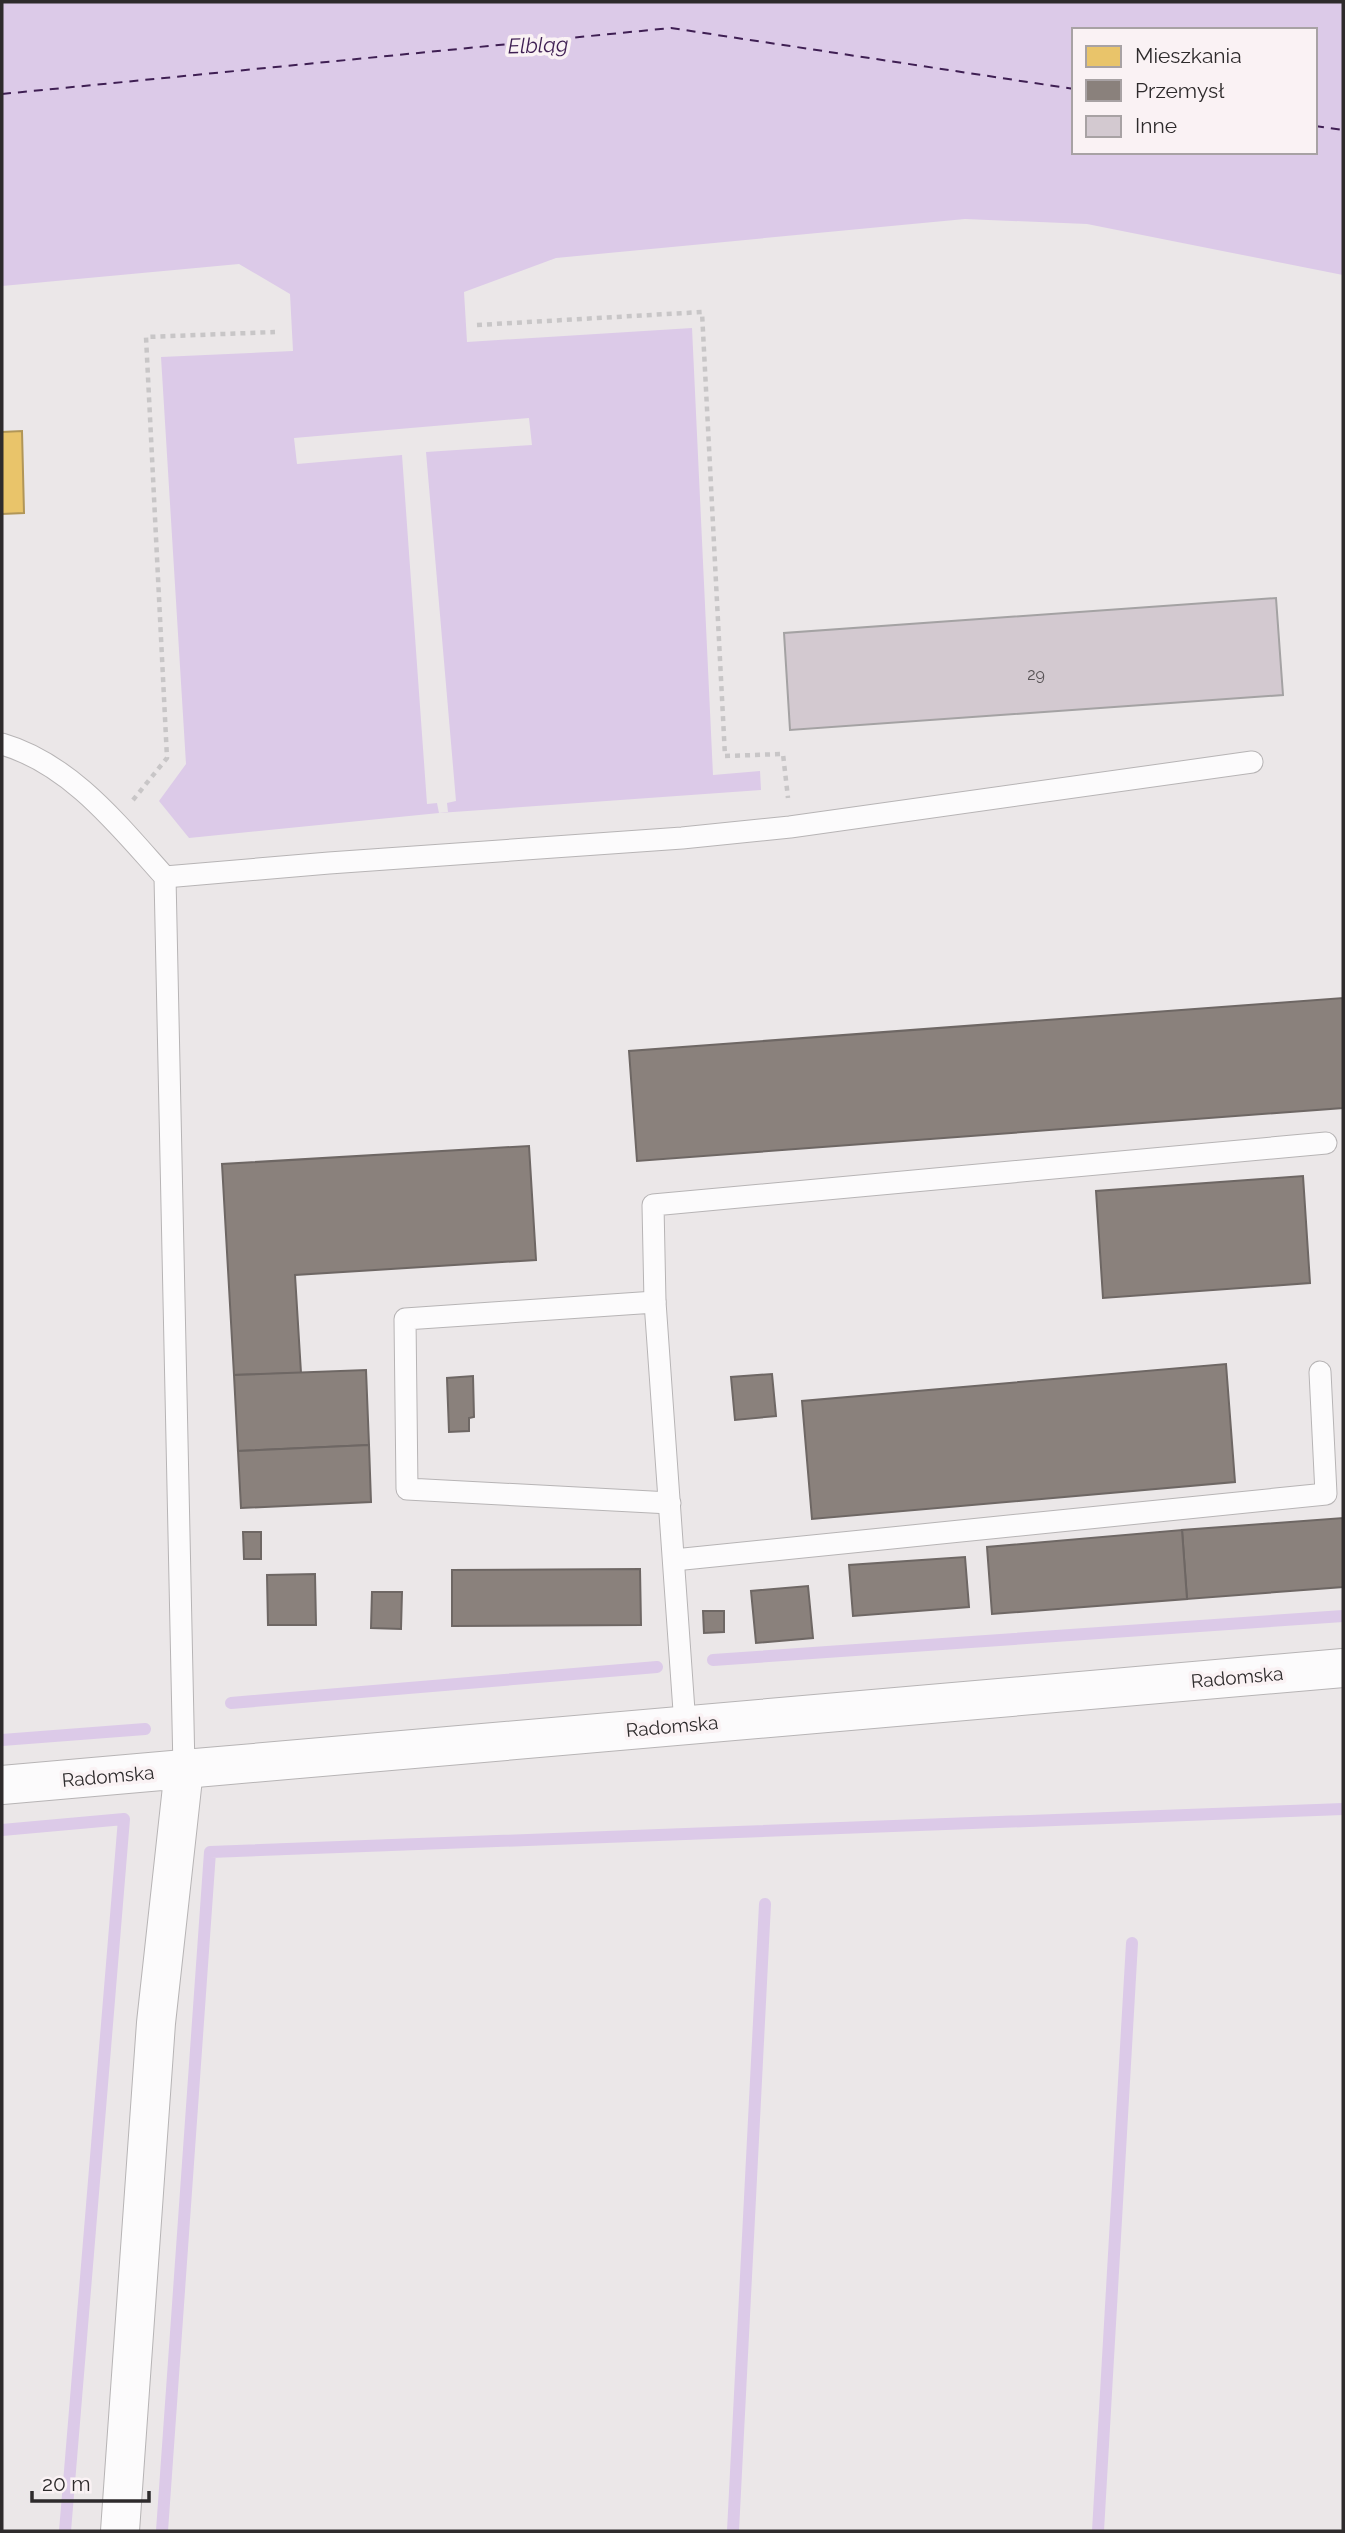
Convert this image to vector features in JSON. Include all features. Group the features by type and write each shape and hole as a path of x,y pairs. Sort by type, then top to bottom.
{"street":[{"name":"Radomska","path":"2,1785 1343,1668"},
{"path":"120,2531 156,2023 184,1769"}],"lane":[{"path":"2,744 57,769 116,823 164,877 184,1769"},
{"path":"164,877 682,838 790,827 1252,762"},
{"path":"685,1725 655,1302 653,1205 1326,1143"},
{"path":"655,1302 405,1319 407,1489 670,1503"},
{"path":"674,1560 1326,1494 1320,1372"}],"path":[{"path":"477,325 702,312 724,756 783,754 790,827"},
{"path":"116,823 167,758 146,337 275,332"}],"water":[{"name":"Elbląg","path":"2,2 1343,2 1343,275 1087,224 965,219 556,258 464,292 467,342 692,328 713,775 760,771 761,790 439,813 189,838 159,801 186,764 161,357 293,351 290,294 239,264 2,286"}],"pier":[{"path":"529,418 532,445 426,452 456,801 447,803 448,812 439,813 437,803 427,804 402,455 297,464 294,438"}],"building: Mieszkania":[{"path":"22,431 24,513 2,514 2,432"}],"building: Przemysł":[{"path":"1343,998 1343,1108 637,1161 629,1051"},
{"path":"529,1146 536,1260 295,1275 301,1373 234,1375 222,1164"},
{"path":"1303,1176 1310,1283 1103,1298 1096,1191"},
{"path":"1226,1364 1235,1482 812,1519 802,1401"},
{"path":"366,1370 369,1445 238,1451 234,1375"},
{"path":"772,1374 776,1416 735,1420 731,1377"},
{"path":"473,1376 474,1417 469,1418 469,1431 449,1432 447,1378"},
{"path":"369,1445 371,1502 241,1508 238,1451"},
{"path":"1343,1518 1343,1587 1187,1599 1182,1530"},
{"path":"1182,1530 1187,1599 992,1614 987,1547"},
{"path":"243,1532 261,1532 261,1559 244,1559"},
{"path":"965,1557 969,1607 853,1616 849,1565"},
{"path":"640,1569 641,1625 452,1626 452,1570"},
{"path":"315,1574 316,1625 268,1625 267,1575"},
{"path":"808,1586 813,1638 756,1643 751,1591"},
{"path":"372,1592 402,1592 401,1629 371,1628"},
{"path":"703,1611 724,1611 724,1632 704,1633"}],"building: Inne":[{"path":"1276,598 1283,695 790,730 784,633"}],"waterway":[{"path":"713,1660 1343,1616"},
{"path":"231,1703 657,1667"},
{"path":"2,1740 145,1729"},
{"path":"162,2531 210,1852 1343,1809"},
{"path":"2,1830 124,1819 65,2531"},
{"path":"733,2531 765,1904"},
{"path":"1098,2531 1132,1943"}],"ferry route":[{"path":"2,94 671,28 1072,89"},
{"path":"1317,126 1343,130"}]}
